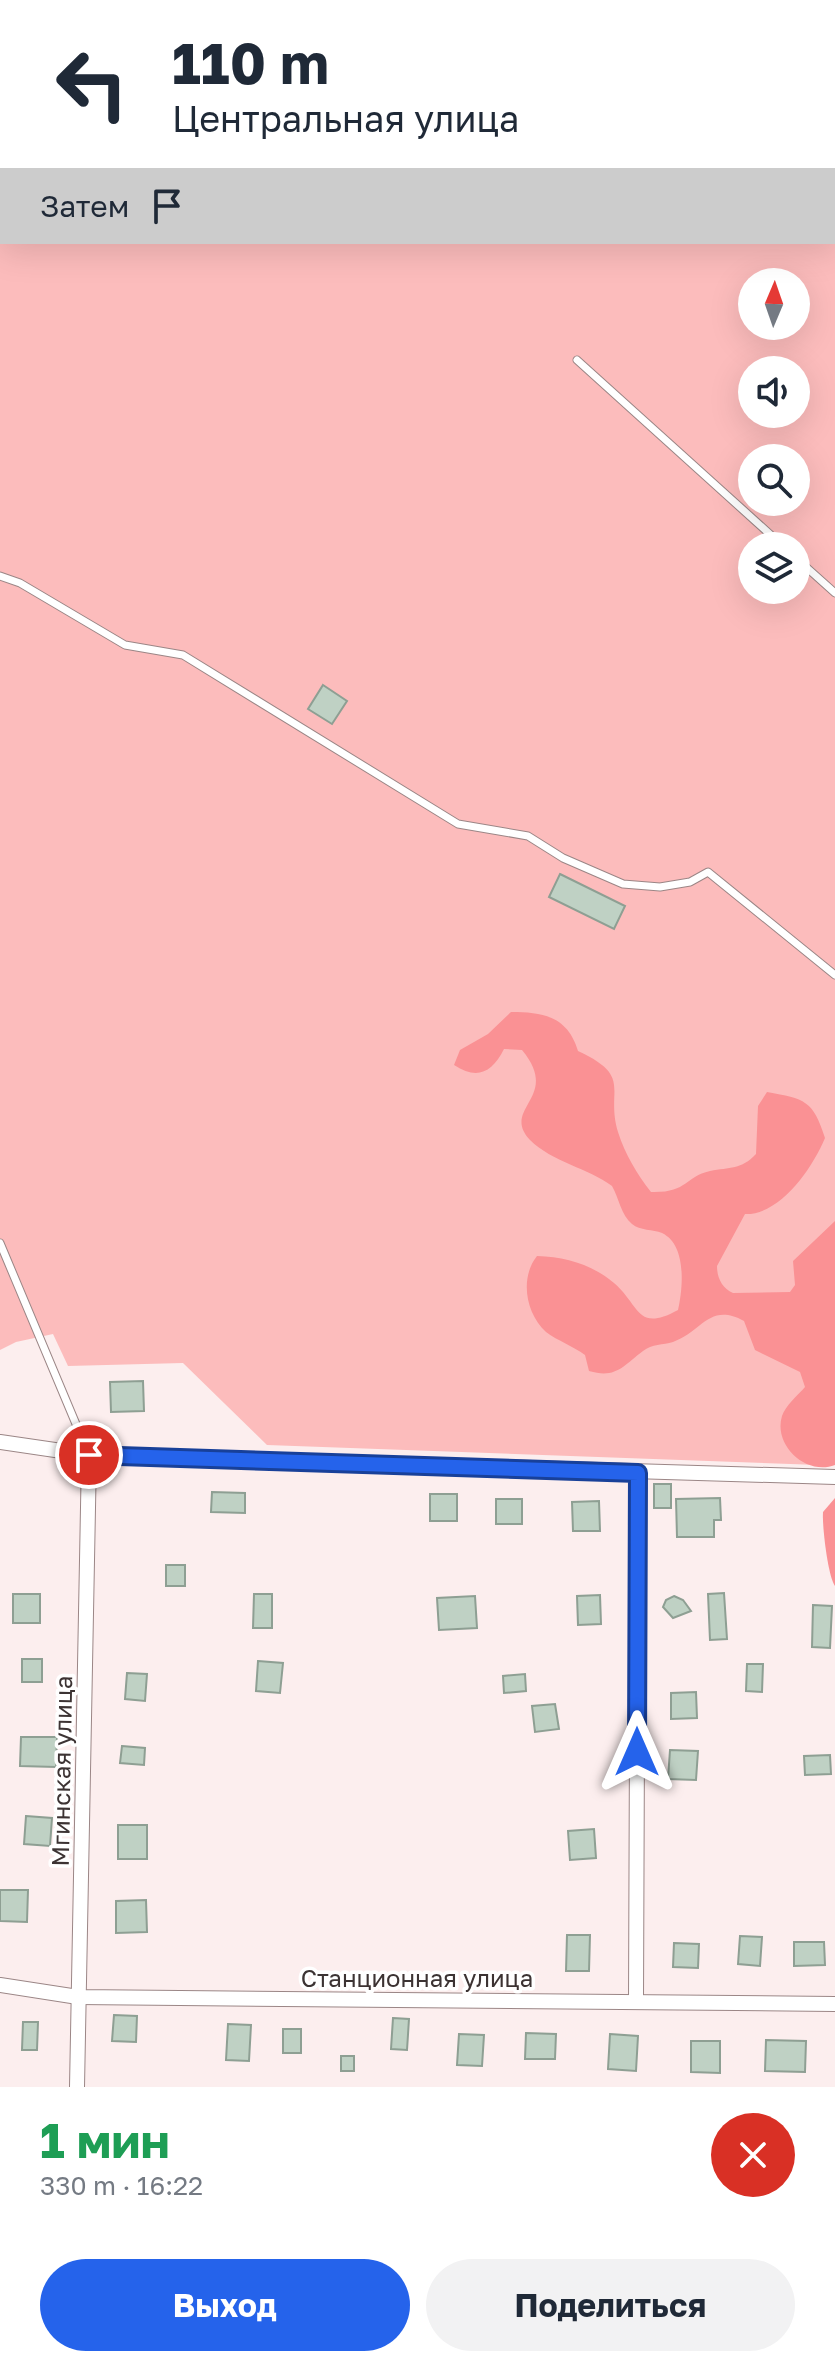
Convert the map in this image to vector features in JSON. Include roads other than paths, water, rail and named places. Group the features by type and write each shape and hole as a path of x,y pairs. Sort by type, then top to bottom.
{"street":[{"path":"0,1442 89,1455 835,1477"},
{"name":"Мгинская улица","path":"77,2087 89,1455"},
{"path":"636,2001 638,1473"},
{"name":"Станционная улица","path":"0,1985 78,1997 835,2004"}],"lane":[{"path":"577,360 767,532"},
{"path":"810,571 835,593"},
{"path":"0,576 20,583 125,645 183,655 458,824 528,836 563,858 623,884 660,887 690,882 708,872 835,975"},
{"path":"0,1243 89,1455"}]}
